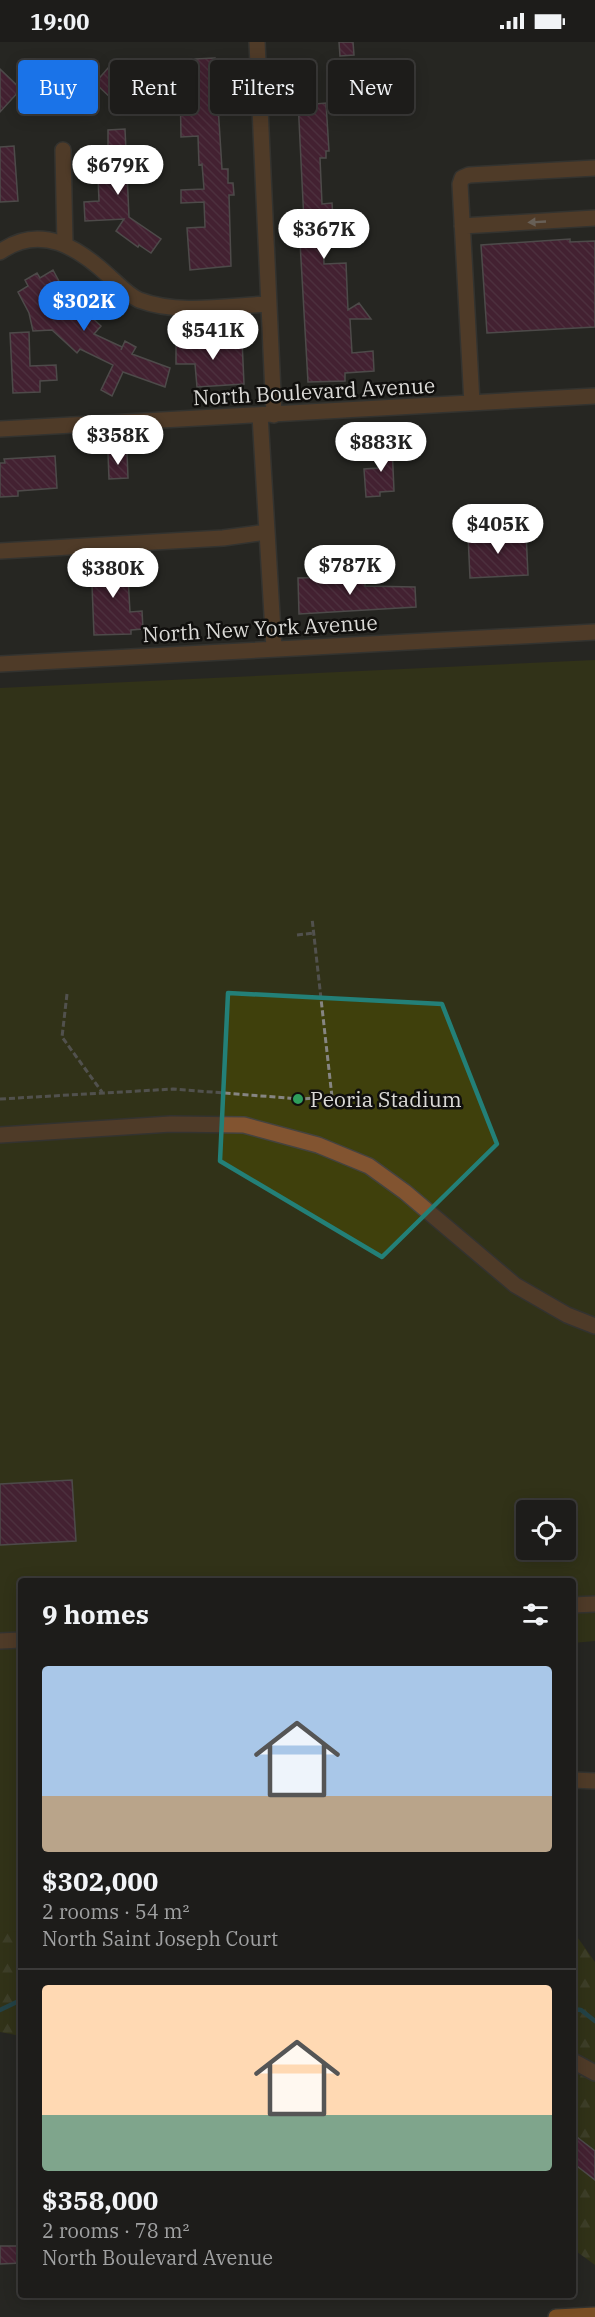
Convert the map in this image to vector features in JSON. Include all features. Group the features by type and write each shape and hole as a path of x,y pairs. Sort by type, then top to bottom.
{"main road":[{"path":"556,2317 595,2315"}],"street":[{"path":"257,42 268,304 267,532 273,648"},
{"path":"63,150 65,244"},
{"path":"472,403 460,184 462,178 469,175 595,168"},
{"path":"462,226 595,218"},
{"path":"0,252 9,246 30,240 41,239 65,244 88,257 124,291 138,300 174,309 268,304"},
{"name":"North Boulevard Avenue","path":"0,429 595,396"},
{"path":"0,551 223,538 267,532"},
{"name":"North New York Avenue","path":"0,664 595,632"},
{"path":"0,1135 171,1124 244,1125 318,1145 369,1166 405,1192 515,1285 567,1315 595,1326"},
{"path":"576,1605 595,1604"},
{"path":"0,1641 18,1640"},
{"path":"576,1780 595,1781"},
{"path":"576,2063 595,2073"}],"path":[{"path":"0,1099 173,1089 300,1099 332,1097 312,918"},
{"path":"297,935 314,933"},
{"path":"67,994 62,1037 102,1092"}],"highlighted area":[{"path":"228,993 442,1004 497,1144 382,1257 220,1161"}],"green space":[{"name":"Peoria Stadium","path":"595,660 595,1641 576,1643 576,1578 18,1578 18,1931 0,1933 0,688"},
{"path":"18,1905 18,2035 0,2032 0,1911"},
{"path":"576,1935 595,1962 595,2265 576,2251"}],"building":[{"path":"339,42 353,42 354,55 340,56"},
{"path":"215,58 215,60 210,60 210,114 219,114 222,169 228,169 228,183 233,183 234,195 229,195 231,266 190,270 187,228 205,227 204,202 181,203 181,190 204,189 202,164 199,165 198,136 181,137 181,114 198,114 198,60 195,59"},
{"path":"108,68 110,70 110,97 98,86 98,80"},
{"path":"0,69 18,86 18,92 0,112"},
{"path":"326,103 329,151 326,151 326,158 320,158 322,204 332,203 333,218 345,218 346,235 323,237 324,264 346,263 348,310 359,303 371,319 350,319 352,353 373,351 374,371 345,373 345,381 308,382 300,242 305,242 299,114 316,114 316,104"},
{"path":"125,129 129,217 161,239 151,253 139,245 138,247 116,231 124,219 85,221 84,202 99,201 98,177 108,176 108,130"},
{"path":"14,146 18,201 0,202 0,147"},
{"path":"570,239 570,242 595,241 595,327 487,333 481,245"},
{"path":"53,270 66,294 101,326 94,334 122,347 121,350 125,341 136,347 132,354 170,368 165,387 123,372 112,396 101,390 113,365 80,349 77,353 52,330 33,331 29,313 18,292 28,286 25,280 37,273 40,278"},
{"path":"29,332 30,366 56,365 57,380 40,381 40,392 13,393 10,333"},
{"path":"176,340 242,340 244,384 197,387 195,364 176,364"},
{"path":"377,445 392,445 394,491 380,492 380,496 366,497 364,469 378,468"},
{"path":"127,452 128,478 109,479 108,453"},
{"path":"55,456 57,488 18,491 18,496 0,497 0,463 5,463 4,459"},
{"path":"526,532 528,575 470,578 468,535"},
{"path":"127,559 130,612 142,611 143,629 131,630 131,634 94,635 91,560"},
{"path":"343,577 343,582 365,580 365,586 415,587 416,607 299,614 298,578"},
{"path":"72,1480 76,1541 0,1545 0,1484"},
{"path":"576,2136 595,2151 595,2180 576,2165"},
{"path":"0,2246 18,2246 18,2263 0,2264"}],"waterway":[{"path":"0,2010 18,2001"},
{"path":"576,2009 581,2010 595,2021"}],"place":[{"name":"Peoria Stadium","path":"298,1099"}]}
